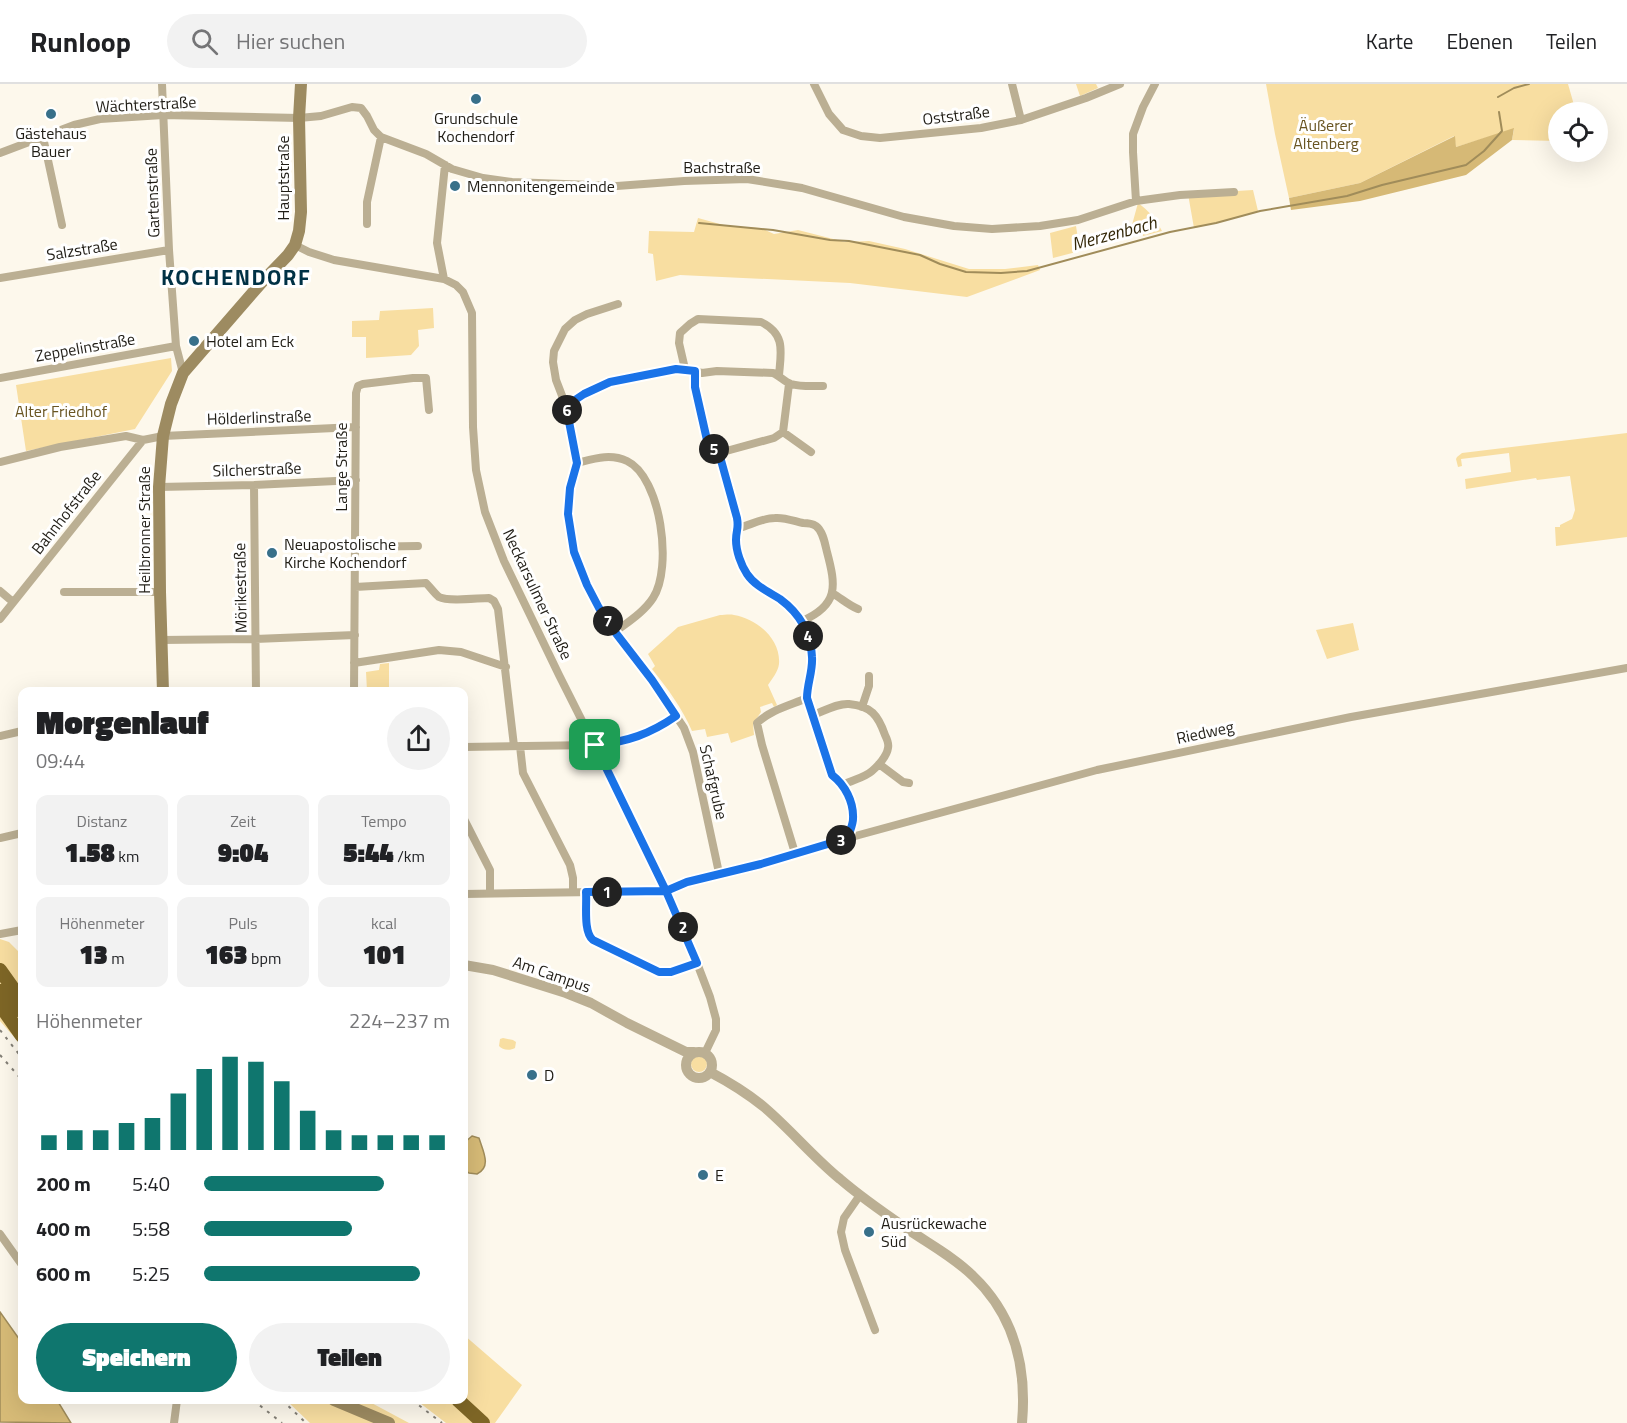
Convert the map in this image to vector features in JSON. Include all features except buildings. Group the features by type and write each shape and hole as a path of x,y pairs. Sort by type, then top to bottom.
{"highway":[{"path":"0,963 18,986"},
{"path":"0,970 18,995"},
{"path":"0,991 18,1016"},
{"path":"0,1005 18,1030"},
{"path":"462,1404 483,1423"}],"main road":[{"name":"Hauptstraße","path":"183,372 295,245 301,212 299,118 301,84"},
{"name":"Heilbronner Straße","path":"163,687 159,487 163,436 171,404 183,372"},
{"path":"344,1404 389,1423"}],"street":[{"name":"Gartenstraße","path":"162,84 169,250 176,346 183,372"},
{"name":"Oststraße","path":"814,84 829,114 843,130 861,136 880,138 981,128 1021,120 1120,84"},
{"path":"1012,84 1021,120"},
{"path":"1136,201 1132,152 1133,134 1143,106 1155,84"},
{"path":"299,118 310,118 357,107 364,112 374,130 381,137 367,202 367,224"},
{"name":"Wächterstraße","path":"0,153 74,125 100,119 163,115 299,118"},
{"name":"Bachstraße","path":"381,137 426,154 462,173 495,181 617,186 747,178 802,188 904,217 954,226 992,229 1032,227 1071,221 1136,201 1180,195 1234,192"},
{"path":"43,138 62,225"},
{"path":"295,245 334,260 444,279 437,243 445,165"},
{"name":"Salzstraße","path":"0,278 169,250"},
{"name":"Neckarsulmer Straße","path":"444,279 464,292 472,313 476,470 485,512 504,561 666,891 697,963 716,1019 716,1029 705,1053"},
{"name":"Schafgrube","path":"618,304 575,320 565,329 554,351 556,380 566,406 577,463 570,488 568,514 573,548 587,585 599,608 684,728 693,752 719,873"},
{"path":"779,375 782,349 777,334 768,325 760,322 698,319 680,333 679,343 695,387 707,440 710,447 719,453 739,528 736,537 738,553 747,575 791,607 802,621 809,637 813,657 807,698 832,775 846,790 852,809 853,820 848,838"},
{"name":"Zeppelinstraße","path":"0,378 176,346"},
{"path":"566,406 584,394 610,382 676,369 702,372 773,373 789,384 823,386"},
{"name":"Lange Straße","path":"354,687 356,393 358,386 426,378 429,410"},
{"path":"719,453 774,438 783,432 789,384"},
{"name":"Hölderlinstraße","path":"163,436 356,427"},
{"path":"783,432 811,452"},
{"path":"0,462 60,447 126,436 143,440 163,436"},
{"name":"Bahnhofstraße","path":"0,619 143,440"},
{"path":"577,463 604,457 616,457 629,462 642,474 655,502 661,525 663,566 661,581 653,598 639,614 615,632"},
{"name":"Silcherstraße","path":"159,487 356,480"},
{"name":"Mörikestraße","path":"254,485 256,687"},
{"path":"739,528 774,518 816,526 824,539 834,576 832,593 823,608 802,621"},
{"path":"356,547 418,546"},
{"path":"355,587 426,583 437,596 444,598 489,598 494,601 498,609 517,746 523,773 570,865 573,892"},
{"path":"0,591 13,602"},
{"path":"64,592 160,591"},
{"path":"832,593 858,609"},
{"path":"161,640 355,635"},
{"path":"354,663 452,650 506,667"},
{"name":"Riedweg","path":"666,891 719,873 1097,770 1350,717 1627,668"},
{"path":"862,707 869,686 869,676"},
{"path":"795,854 757,723 762,717 774,711 807,698"},
{"path":"813,715 847,704 862,707 877,716 889,748 879,764 867,775 843,785"},
{"path":"468,747 612,743 657,729 676,716"},
{"path":"0,736 18,732"},
{"path":"879,764 903,782 909,783"},
{"path":"468,827 490,870 490,893"},
{"path":"0,838 18,834"},
{"path":"468,894 666,891"},
{"path":"586,892 587,928 593,940 659,972 671,972 697,963"},
{"path":"0,934 18,931"},
{"name":"Am Campus","path":"468,966 493,970 550,987 591,1003 686,1052 693,1052"},
{"name":"Am Campus","path":"627,1023 685,1062"},
{"path":"693,1052 705,1053 710,1057 712,1063 710,1072 702,1078 695,1078 687,1071 685,1062 687,1057 693,1052"},
{"path":"710,1072 741,1089 763,1106 860,1195 964,1269 981,1284 996,1303 1012,1334 1020,1363 1023,1386 1022,1423"},
{"path":"860,1195 842,1222 841,1237 875,1330"},
{"path":"0,1234 18,1259"},
{"path":"174,1423 176,1404"}],"green space":[{"path":"1076,84 1096,84 1098,88 1080,96"},
{"name":"Äußerer Altenberg","path":"1266,84 1568,84 1573,102 1548,102 1548,141 1512,140 1514,129 1456,147 1454,136 1360,183 1289,198"},
{"path":"1253,190 1258,211 1194,228 1188,194"},
{"path":"1138,203 1152,216 1162,231 1143,236 1142,230 1130,232"},
{"path":"698,218 727,226 761,228 774,234 798,230 845,242 869,241 905,249 969,269 1005,269 1038,265 1040,270 967,297 850,283 680,275 656,281 653,254 648,253 649,231 694,232"},
{"path":"1076,226 1080,251 1053,258 1050,233"},
{"path":"433,308 434,328 418,330 419,346 411,355 366,358 366,337 352,337 352,321 379,320 380,311"},
{"name":"Alter Friedhof","path":"171,358 172,371 135,429 26,451 16,385"},
{"path":"1627,433 1627,537 1556,546 1555,527 1560,527 1572,519 1575,510 1570,476 1537,480 1536,478 1466,489 1465,479 1511,472 1509,453 1461,459 1462,466 1458,467 1456,459 1462,453"},
{"path":"720,615 743,617 759,626 772,639 779,655 777,670 768,685 777,705 774,707 772,703 760,707 761,712 753,724 754,735 731,743 728,733 707,737 705,729 692,731 684,714 652,669 655,666 648,654 678,627"},
{"path":"1353,623 1359,650 1327,659 1316,630"},
{"path":"389,663 389,687 367,687 366,672 379,670 380,664"},
{"path":"0,939 9,942 18,951 18,1041 0,1021"},
{"path":"500,1039 516,1042 515,1048 509,1050 500,1047"},
{"path":"699,1056 705,1058 707,1064 705,1070 699,1072 693,1070 691,1064 693,1058"},
{"path":"468,1338 522,1385 495,1423 446,1423 421,1404 468,1404"},
{"path":"290,1404 373,1404 409,1423 310,1423"}],"shaded area":[{"path":"1514,128 1512,140 1466,175 1360,201 1291,210 1289,198 1360,183 1455,136 1456,147"},
{"path":"472,1136 479,1138 485,1158 482,1171 477,1174 468,1172 468,1140"},
{"path":"0,1312 18,1337 18,1404 59,1404 71,1423 0,1422"}],"waterway":[{"name":"Merzenbach","path":"1498,97 1514,88 1529,84"},
{"name":"Merzenbach","path":"699,223 773,230 849,241 920,255 966,272 1027,271 1170,232 1260,211 1347,196 1382,185 1466,165 1484,151 1502,131 1499,112"}],"railway":[{"path":"0,1030 18,1053"},
{"path":"0,1055 18,1075"},
{"path":"258,1404 282,1423"},
{"path":"286,1404 306,1423"},
{"path":"417,1404 442,1423"}],"place":[{"name":"Grundschule Kochendorf","path":"476,99"},
{"name":"Gästehaus Bauer","path":"51,114"},
{"name":"Mennonitengemeinde","path":"455,186"},
{"name":"Hotel am Eck","path":"194,341"},
{"name":"Neuapostolische Kirche Kochendorf","path":"272,553"},
{"name":"D","path":"532,1075"},
{"name":"E","path":"703,1175"},
{"name":"Ausrückewache Süd","path":"869,1232"}],"district":[{"name":"KOCHENDORF","path":"236,277"}],"route":[{"path":"595,745 633,738 657,729 676,716 599,608 574,552 568,514 570,488 577,463 566,406 584,394 610,382 676,369 695,371 695,387 707,440 710,447 719,453 739,528 736,537 738,553 747,575 791,607 802,621 809,637 813,657 807,698 832,775 846,790 852,809 853,820 848,838 761,864 687,882 666,891 697,963 671,972 655,971 593,940 587,928 586,892 666,891 595,745"}]}
